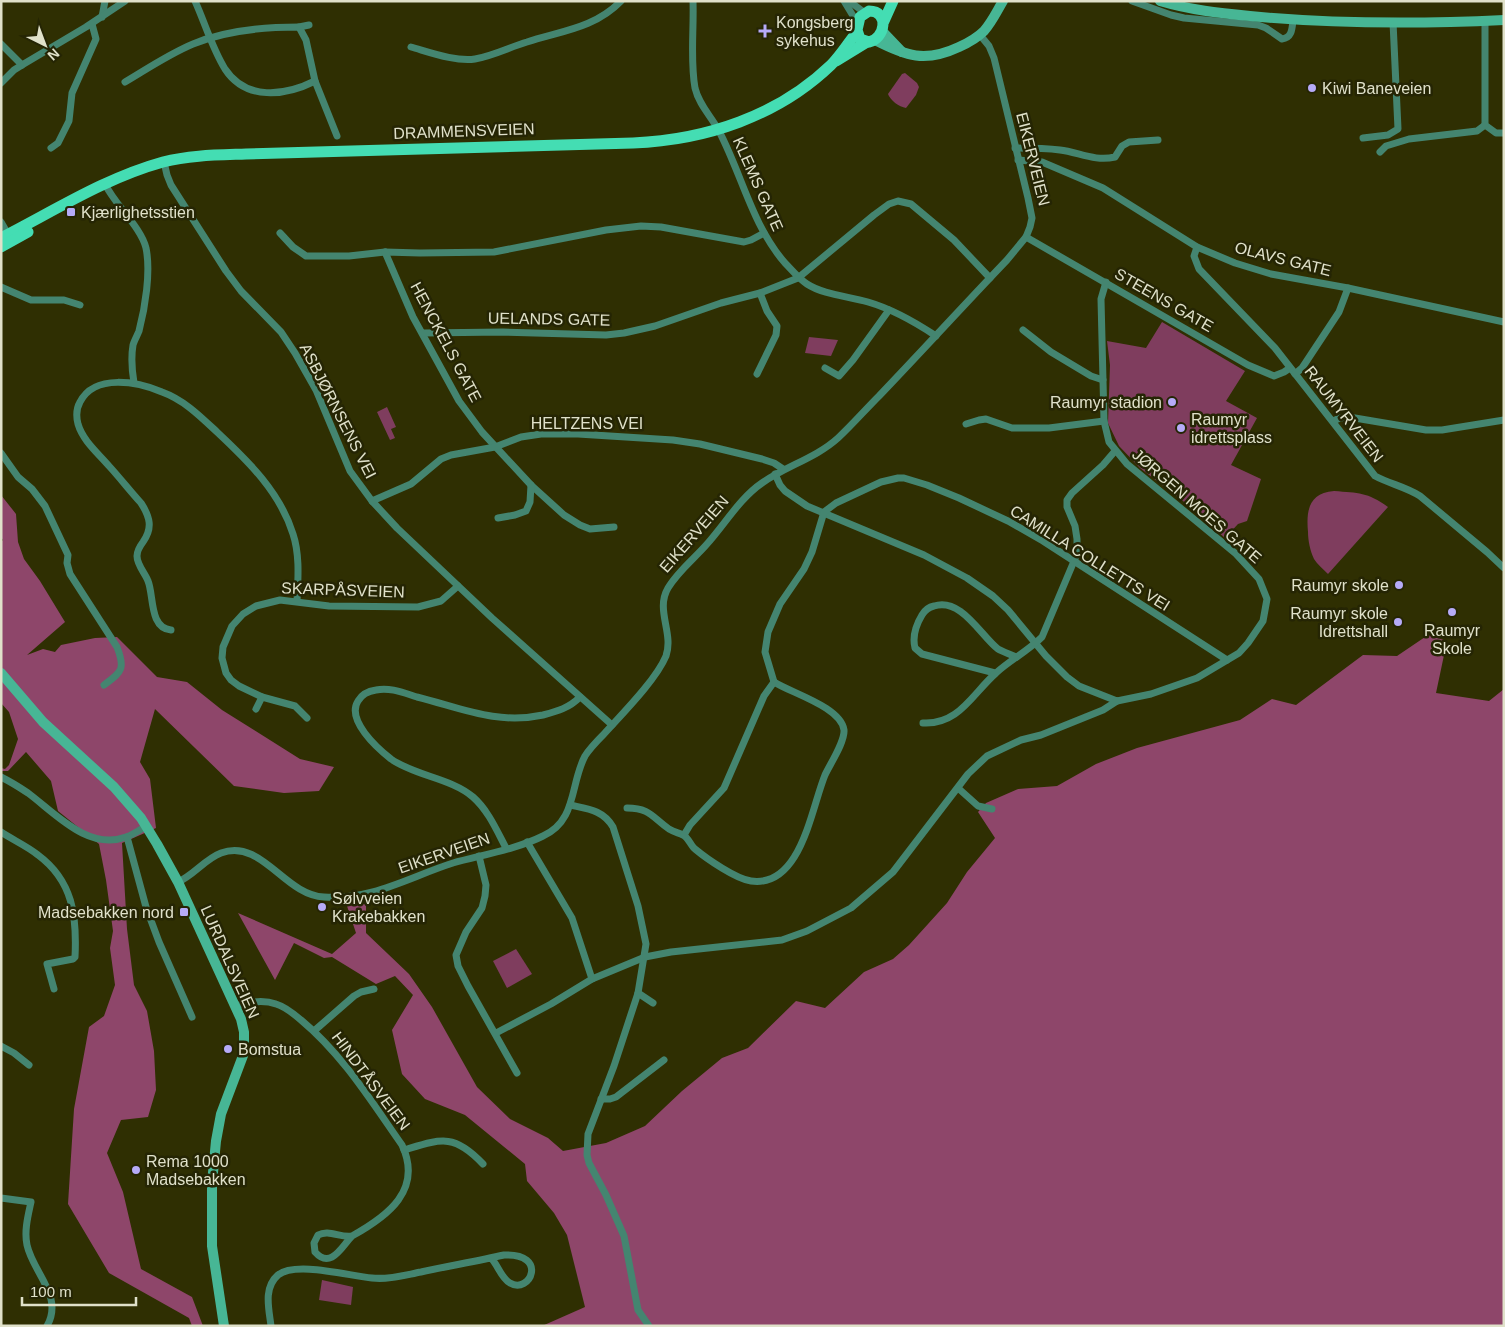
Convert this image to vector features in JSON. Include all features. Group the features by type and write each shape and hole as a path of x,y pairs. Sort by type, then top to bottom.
{"main road":[{"path":"868,12 880,1"},
{"path":"857,28 860,39 877,34 893,1"},
{"path":"868,12 880,14 877,34 889,48 920,57 939,55 961,46 980,34 990,24 1003,1"},
{"path":"1160,1 1199,10 1294,20 1393,22 1504,20"},
{"name":"DRAMMENSVEIEN","path":"833,63 857,28 860,17 868,12"},
{"name":"DRAMMENSVEIEN","path":"4,241 104,184 164,162 197,156 650,142 690,138 718,130 756,115 786,100 809,84 833,63 877,34"},
{"name":"LURDALSVEIEN","path":"1,673 43,722 124,796 146,826 178,882 243,1027 244,1053 218,1128 213,1165 211,1203 212,1254 224,1326"}],"street":[{"path":"102,17 105,1"},
{"path":"1,83 22,64 92,24 125,1"},
{"path":"195,1 225,69 234,80 250,90 277,93 305,86 315,81"},
{"path":"411,47 450,57 474,59 588,24 603,16 621,1"},
{"name":"KLEMS GATE","path":"693,1 693,64 696,89 701,103 718,130 764,233 774,250 798,278 809,285 824,292 870,302 907,318 936,336"},
{"path":"844,1 857,28"},
{"path":"849,1 868,12"},
{"path":"1132,1 1184,18 1258,25 1282,39 1287,38 1290,34 1294,20"},
{"path":"1380,152 1386,146 1409,138 1477,131 1485,125 1485,21"},
{"path":"1363,138 1388,135 1398,128 1393,22"},
{"path":"52,148 58,143 70,121 72,93 96,39 92,24"},
{"path":"125,82 167,56 194,43 210,38 275,27 309,25"},
{"path":"299,27 306,40 315,81 337,136"},
{"name":"EIKERVEIEN","path":"178,882 190,876 216,855 238,850 255,856 286,881 304,892 320,897 345,898 367,895 452,864 545,836 561,823 570,806 584,758 645,687 664,660 669,644 663,601 669,586 748,495 760,484 836,440 936,336 1026,237 1032,218 994,58 989,46 980,34"},
{"path":"1,44 22,64"},
{"path":"1485,125 1496,133 1504,132"},
{"path":"1016,148 1060,150 1093,158 1110,158 1115,157 1122,146 1129,142 1158,140"},
{"name":"OLAVS GATE","path":"1018,160 1042,162 1103,188 1197,247 1235,263 1271,274 1348,288 1504,322"},
{"name":"ASBJØRNSENS VEI","path":"164,162 171,184 226,271 281,332 300,360 316,390 350,471 372,501 458,586 612,725"},
{"path":"104,184 141,236 146,248 145,303 133,345 132,371 134,383"},
{"name":"UELANDS GATE","path":"423,333 503,332 606,335 655,326 721,303 760,293 798,278 874,215 889,204 898,201 911,204 948,235 990,278"},
{"path":"1,222 4,241"},
{"path":"280,233 293,247 306,256 349,256 385,252 494,252 606,230 641,226 660,227 744,242 764,233"},
{"name":"STEENS GATE","path":"1026,237 1248,365 1274,376 1292,371"},
{"name":"RAUMYRVEIEN","path":"1197,247 1194,256 1200,269 1274,348 1375,476 1386,482 1412,490 1456,524 1502,564"},
{"name":"HENCKELS GATE","path":"385,252 413,317 459,401 495,447 531,485 564,514 580,525 590,529 614,527"},
{"name":"JØRGEN MOES GATE","path":"496,1034 592,979 645,957 671,952 782,940 807,931 851,908 893,872 968,774 987,756 1021,740 1042,735 1103,710 1117,701 1177,687 1197,678 1239,653 1248,644 1262,621 1267,598 1259,579 1235,553 1127,464 1115,451 1106,434 1101,299 1106,282"},
{"path":"1,287 31,300 64,300 80,304"},
{"path":"1292,371 1302,368 1339,312 1348,288"},
{"path":"757,374 776,335 777,326 767,311 760,293"},
{"path":"825,368 839,376 889,310"},
{"path":"1023,330 1051,352 1091,376 1103,380"},
{"path":"170,630 161,626 156,617 148,581 137,559 138,552 149,530 150,518 141,503 89,444 82,433 76,414 81,399 86,392 104,383 134,383 170,395 198,414 234,447 266,483 282,508 294,536 297,551 297,601"},
{"path":"1333,421 1349,417 1408,428 1442,430 1504,420"},
{"path":"966,424 986,419 1012,428 1049,428 1104,420"},
{"name":"HELTZENS VEI","path":"372,501 411,484 441,459 451,455 495,447 521,437 541,434 653,438 700,444 774,463 783,469"},
{"path":"923,723 942,722 952,717 972,699 995,673 1036,644 1047,628 1076,554 1077,539 1075,526 1067,508 1066,500 1115,451"},
{"path":"1,453 18,477 32,489 46,506 68,555 67,563 70,574 117,647 121,657 118,676 104,685"},
{"path":"776,474 780,485 785,491 807,506 924,555 967,578 993,596 1008,610 1067,678 1079,686 1117,701"},
{"name":"CAMILLA COLLETTS VEI","path":"824,512 836,503 890,479 904,478 959,498 1008,521 1043,541 1227,660"},
{"path":"498,518 515,516 526,511 530,502 531,485"},
{"path":"627,808 644,809 670,830 684,835 696,850 729,872 752,881 771,879 785,870 798,853 825,775 843,739 844,730 840,722 825,708 813,700 774,682 765,652 768,632 780,604 804,569 824,512"},
{"name":"SKARPÅSVEIEN","path":"307,718 295,706 262,697 239,686 226,673 222,658 222,647 227,634 244,614 256,606 280,600 329,606 418,607 441,601 458,586"},
{"path":"995,673 922,654 914,648 914,633 923,613 928,607 938,604 951,606 965,615 998,649 1016,657"},
{"path":"684,835 690,825 724,788 764,696 774,682"},
{"path":"506,848 485,811 472,796 389,758 362,728 356,718 355,706 360,696 369,692 378,689 393,690 502,719 559,711 570,706 580,697"},
{"path":"256,709 262,697"},
{"path":"1,777 29,794 77,830 104,839 127,837 146,826"},
{"path":"958,788 978,806 992,809"},
{"path":"570,806 603,814 613,827 643,927 646,944 638,994 614,1066 588,1134 587,1155 589,1163 624,1236 638,1310 649,1326"},
{"path":"1,832 38,855 60,877 70,900 75,916 75,957 48,964 54,989"},
{"path":"127,837 146,907 159,942 192,1017"},
{"path":"527,842 572,918 592,979"},
{"path":"479,856 486,885 485,896 482,908 466,932 456,955 458,966 468,986 517,1073"},
{"name":"HINDTÅSVEIEN","path":"314,1031 354,996 374,989"},
{"path":"638,994 653,1003"},
{"name":"HINDTÅSVEIEN","path":"235,1006 250,1002 276,1004 290,1011 314,1031 329,1046 360,1085 404,1150 408,1174 403,1195 385,1213 352,1236 334,1256 326,1258 315,1252 315,1238 321,1233 331,1233 346,1237 352,1236"},
{"path":"1,1046 14,1053 29,1065"},
{"path":"601,1099 616,1097 664,1060"},
{"name":"HINDTÅSVEIEN","path":"404,1150 432,1142 449,1140 465,1147 482,1164"},
{"path":"1,1198 31,1202 26,1231 27,1245 33,1263 52,1298 52,1312 47,1326"},
{"path":"271,1326 269,1289 275,1278 288,1270 311,1269 378,1279 491,1258 513,1255 524,1257 530,1264 532,1269 528,1281 516,1286 510,1283 491,1258"}],"shaded area":[{"path":"905,73 919,87 916,95 906,108 895,103 888,94 902,74"},
{"name":"Raumyr idrettsplass","path":"1162,322 1245,371 1226,401 1257,418 1231,465 1261,479 1247,521 1238,524 1225,538 1192,508 1140,468 1119,446 1108,423 1110,365 1107,341 1146,348"},
{"path":"809,337 838,340 831,356 805,353"},
{"path":"387,407 396,427 391,429 395,438 390,440 377,412"},
{"path":"1326,492 1362,494 1374,498 1388,507 1328,574 1315,561 1311,553 1308,538 1308,517 1314,499"},
{"path":"1,495 16,514 18,542 24,559 65,622 27,655 43,649 55,652 61,645 95,638 117,637 157,677 187,682 222,710 300,759 334,767 319,791 284,793 234,786 155,709 140,762 150,779 156,828 122,843 127,929 134,985 147,1011 154,1051 156,1090 148,1117 121,1120 107,1153 123,1192 141,1269 192,1297 203,1326 192,1326 189,1318 109,1273 68,1204 74,1109 89,1027 104,1016 115,985 110,948 113,931 99,844 58,811 51,781 26,752 8,771 1,771 1,768 5,769 9,765 18,739 9,712 1,703 1,542 3,540 1,537"},
{"path":"1428,635 1447,641 1436,693 1489,701 1504,689 1504,1326 542,1326 585,1307 567,1235 554,1213 527,1181 525,1164 465,1115 425,1099 402,1074 392,1030 413,995 395,976 376,984 332,957 324,958 294,943 275,980 238,913 332,954 356,933 347,906 366,904 366,933 409,974 432,1007 477,1087 510,1119 548,1138 563,1151 606,1143 645,1126 682,1091 722,1058 748,1048 796,1001 825,1008 864,972 893,959 909,945 947,903 967,872 995,838 978,812 986,803 1018,789 1057,786 1096,764 1137,748 1240,720 1272,699 1296,705 1363,655 1397,656"},
{"path":"516,949 532,974 507,988 493,961"},
{"path":"322,1280 353,1287 351,1305 319,1300"}],"place":[{"name":"Kongsberg sykehus","path":"765,31"},
{"name":"Kiwi Baneveien","path":"1312,88"},
{"name":"Kjærlighetsstien","path":"71,212"},
{"name":"Raumyr stadion","path":"1172,402"},
{"name":"Raumyr idrettsplass","path":"1181,428"},
{"name":"Raumyr skole","path":"1399,585"},
{"name":"Raumyr Skole","path":"1452,612"},
{"name":"Raumyr skole Idrettshall","path":"1398,622"},
{"name":"Sølvveien Krakebakken","path":"322,907"},
{"name":"Madsebakken nord","path":"184,912"},
{"name":"Bomstua","path":"228,1049"},
{"name":"Rema 1000 Madsebakken","path":"136,1170"}]}
